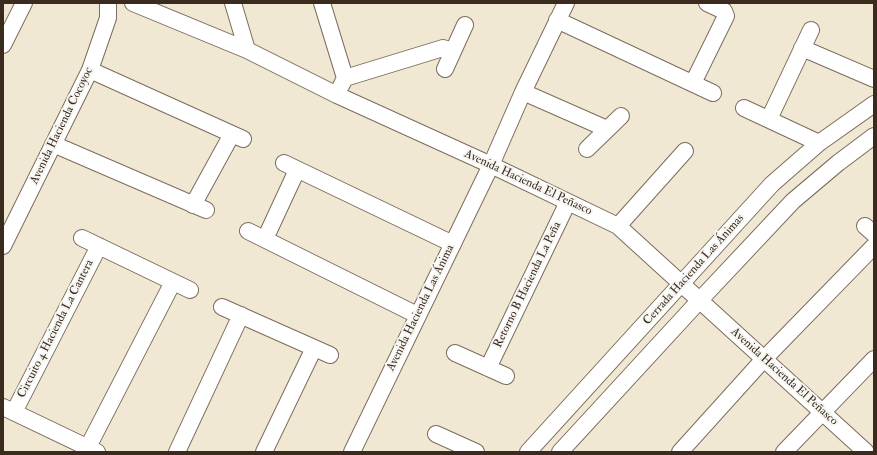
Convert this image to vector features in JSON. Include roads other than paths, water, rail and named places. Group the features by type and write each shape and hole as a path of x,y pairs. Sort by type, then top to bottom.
{"street":[{"path":"3,44 24,3"},
{"name":"Avenida Hacienda Cocoyoc","path":"3,246 7,228 53,144 90,70 108,18 108,3"},
{"name":"Avenida Hacienda El Peñasco","path":"133,3 247,50 337,95 491,165 618,226 681,285 823,411 866,452"},
{"path":"233,3 247,50"},
{"path":"322,3 345,78 337,95"},
{"name":"Avenida Hacienda Las Ánima","path":"352,452 491,165 523,92 566,3"},
{"path":"692,84 726,16 724,11 707,3"},
{"path":"557,20 713,93"},
{"path":"445,69 465,25"},
{"path":"769,119 811,30"},
{"path":"345,78 442,48 453,51"},
{"path":"802,48 874,79"},
{"path":"53,144 200,208 238,136 90,70"},
{"path":"523,92 608,129"},
{"name":"Cerrada Hacienda Las Ánimas","path":"528,452 772,184 819,143 874,104"},
{"path":"744,108 819,143"},
{"path":"587,148 621,116"},
{"name":"Cerrada Hacienda Las Ánimas","path":"560,452 793,201 838,163 874,136"},
{"path":"618,226 685,151"},
{"path":"264,239 291,166 453,244"},
{"name":"Retorno B Hacienda La Peña","path":"488,368 568,202"},
{"path":"248,231 418,315"},
{"name":"Circuito 4 Hacienda La Cantera","path":"82,238 190,290"},
{"name":"Circuito 4 Hacienda La Cantera","path":"8,410 99,246"},
{"path":"680,452 764,359 874,246"},
{"path":"8,410 92,450 173,282"},
{"path":"222,307 330,355"},
{"path":"177,452 241,315"},
{"path":"264,452 314,348"},
{"path":"455,353 506,376"},
{"path":"784,452 874,359"},
{"path":"436,434 449,447 476,452"}]}
